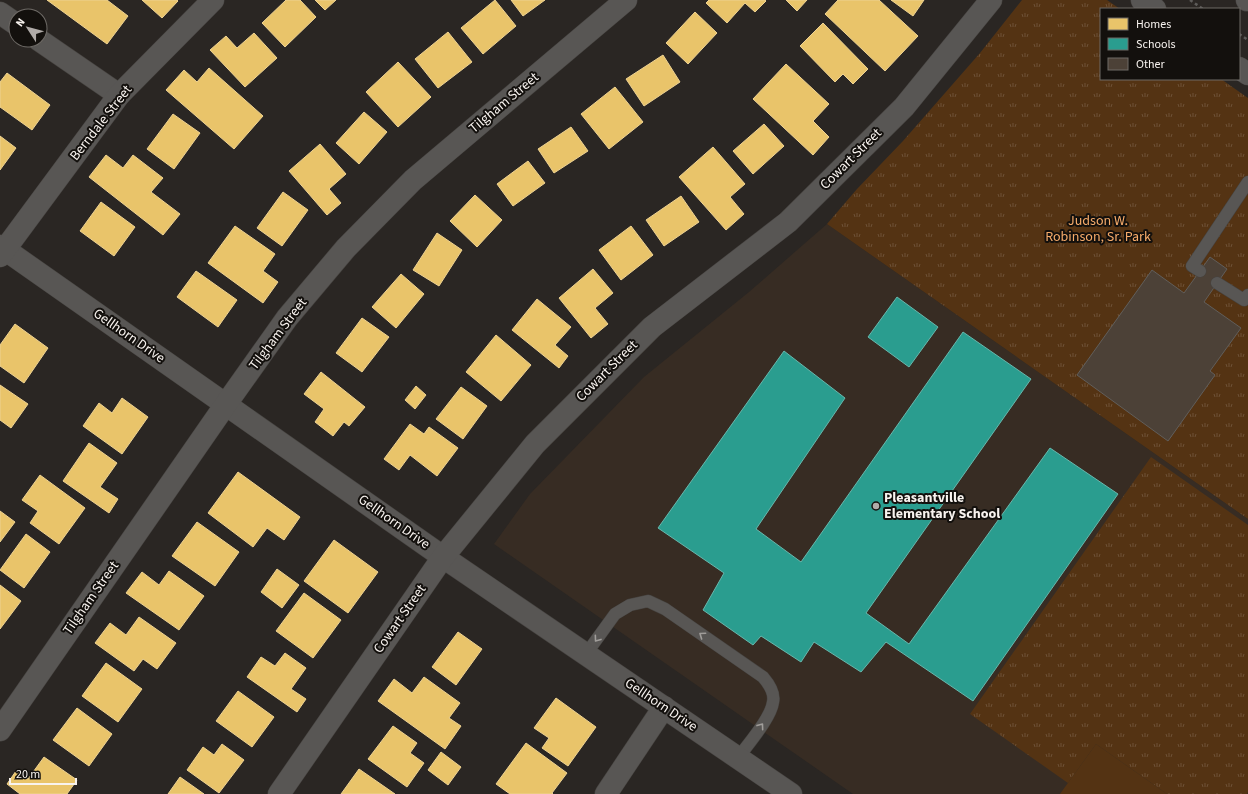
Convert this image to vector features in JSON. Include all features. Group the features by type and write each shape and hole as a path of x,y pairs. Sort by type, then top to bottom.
{"street":[{"name":"Berndale Street","path":"2,250 119,95 213,0"},
{"name":"Tilgham Street","path":"0,730 226,404 288,318 346,248 413,180 626,0"},
{"name":"Cowart Street","path":"279,794 443,557 535,444 652,327 788,222 904,106 991,0"},
{"path":"1142,0 1154,8"},
{"path":"48,46 119,95"},
{"name":"Gellhorn Drive","path":"2,250 226,404 443,557 791,794"},
{"path":"606,794 664,707"}],"lane":[{"path":"1200,271 1192,266 1248,182"},
{"path":"1218,283 1244,300 1248,295"},
{"path":"586,654 615,614 630,605 648,601 665,609 763,677 770,686 774,702 766,720 738,758"}],"path":[{"path":"1190,0 1202,8"}],"shaded area":[{"name":"Pleasantville Elementary School","path":"827,224 1248,519 1248,794 853,794 494,544 530,494 644,377 749,292"}],"green space":[{"name":"Judson W. Robinson, Sr. Park","path":"1022,0 1107,0 1119,8 1100,8 1100,80 1222,80 1248,98 1248,519 827,224 857,189 903,141 980,53"},
{"path":"1151,457 1248,525 1247,794 1167,794 1096,744 1068,783 970,714"},
{"path":"1096,744 1167,794 1060,794"}],"building: Homes":[{"path":"47,0 107,0 128,16 107,44"},
{"path":"142,0 177,0 178,1 162,18"},
{"path":"286,0 300,0 316,17 285,47 262,23"},
{"path":"315,0 336,0 325,10"},
{"path":"495,0 516,26 483,54 461,28"},
{"path":"511,0 545,0 523,16"},
{"path":"709,0 766,1 755,12 745,3 727,23 706,3"},
{"path":"786,0 807,0 797,11"},
{"path":"838,0 879,0 918,36 885,71 825,14"},
{"path":"891,0 924,0 913,16"},
{"path":"695,12 717,33 688,64 666,43"},
{"path":"823,23 868,69 853,84 843,74 835,82 800,46"},
{"path":"448,32 472,62 438,88 415,59"},
{"path":"254,33 277,58 245,87 210,50 226,36 237,48"},
{"path":"663,55 680,82 644,106 626,79"},
{"path":"398,62 431,97 398,127 366,92"},
{"path":"786,64 829,104 813,121 829,137 813,155 753,99"},
{"path":"209,68 263,116 234,149 166,90 184,70 197,82"},
{"path":"7,73 50,105 32,130 0,107 0,82"},
{"path":"615,87 643,122 609,149 581,114"},
{"path":"364,112 387,132 359,164 336,143"},
{"path":"173,114 200,133 174,169 147,149"},
{"path":"764,124 784,146 753,174 733,151"},
{"path":"571,127 588,151 554,173 538,149"},
{"path":"0,136 16,148 0,170"},
{"path":"320,144 346,174 329,189 341,203 327,215 289,171"},
{"path":"713,147 745,184 730,197 744,214 726,230 679,177"},
{"path":"106,155 123,168 133,155 163,178 151,192 180,214 163,235 89,177"},
{"path":"528,161 545,183 513,206 497,184"},
{"path":"283,192 308,210 282,246 257,228"},
{"path":"475,195 502,220 477,247 450,221"},
{"path":"681,196 699,222 664,246 646,220"},
{"path":"101,202 135,227 114,256 80,231"},
{"path":"235,226 275,254 263,271 278,282 263,303 208,263"},
{"path":"631,226 653,255 621,280 599,250"},
{"path":"437,233 462,250 439,286 413,270"},
{"path":"593,269 613,293 595,308 608,324 591,338 559,298"},
{"path":"196,271 237,300 218,327 177,297"},
{"path":"401,274 424,294 396,328 372,307"},
{"path":"537,299 571,327 555,345 568,356 559,368 512,330"},
{"path":"362,318 389,337 362,372 336,353"},
{"path":"15,324 48,348 24,383 0,366 0,345"},
{"path":"496,335 531,365 501,401 466,372"},
{"path":"321,372 365,407 349,426 344,422 333,436 315,422 324,409 304,394"},
{"path":"0,385 28,404 11,428 0,420"},
{"path":"416,386 426,395 415,409 405,400"},
{"path":"461,387 487,406 463,439 436,419"},
{"path":"122,398 148,417 122,454 83,426 99,403 112,413"},
{"path":"410,424 424,434 429,427 458,448 437,476 410,455 399,470 384,459"},
{"path":"89,443 117,463 100,487 118,499 109,513 63,481"},
{"path":"238,472 300,517 284,540 267,528 253,547 208,513"},
{"path":"40,475 85,508 59,544 30,523 38,511 22,500"},
{"path":"0,511 15,522 0,542"},
{"path":"197,522 239,552 215,586 172,556"},
{"path":"26,534 50,552 24,588 0,570"},
{"path":"334,540 378,572 348,613 304,581"},
{"path":"277,569 299,585 282,608 261,592"},
{"path":"169,571 204,596 179,630 126,593 142,572 159,585"},
{"path":"0,585 21,601 0,629"},
{"path":"304,593 341,620 313,658 276,631"},
{"path":"139,617 176,643 157,669 143,659 134,671 95,643 110,623 126,635"},
{"path":"458,632 482,649 456,685 432,667"},
{"path":"285,653 306,668 291,689 306,699 297,712 247,677 261,657 275,666"},
{"path":"106,663 142,689 118,722 82,696"},
{"path":"424,677 460,703 449,718 461,726 445,749 378,701 394,679 412,693"},
{"path":"238,691 274,717 252,747 216,721"},
{"path":"556,698 596,727 568,766 542,748 549,738 534,728"},
{"path":"77,708 112,734 89,766 53,740"},
{"path":"393,726 417,743 410,753 424,763 407,787 368,759"},
{"path":"526,743 567,773 552,793 553,794 510,794 496,784"},
{"path":"222,744 244,760 219,793 187,770 203,747 214,755"},
{"path":"441,752 461,767 448,785 428,770"},
{"path":"44,757 77,780 67,794 20,794 7,784 16,771 28,779"},
{"path":"359,769 395,794 341,794"},
{"path":"180,777 204,794 168,794"}],"building: Schools":[{"path":"897,297 938,327 909,367 868,337"},
{"path":"963,332 1031,379 866,613 909,644 1050,448 1118,494 973,701 886,642 861,672 814,642 801,662 761,636 753,645 703,610 724,573 658,528 784,351 845,398 756,529 801,562"}],"building: Other":[{"path":"1210,257 1227,269 1204,302 1241,328 1210,371 1215,375 1168,441 1077,375 1152,270 1184,293"}],"place":[{"name":"Pleasantville Elementary School","path":"876,506"}]}
